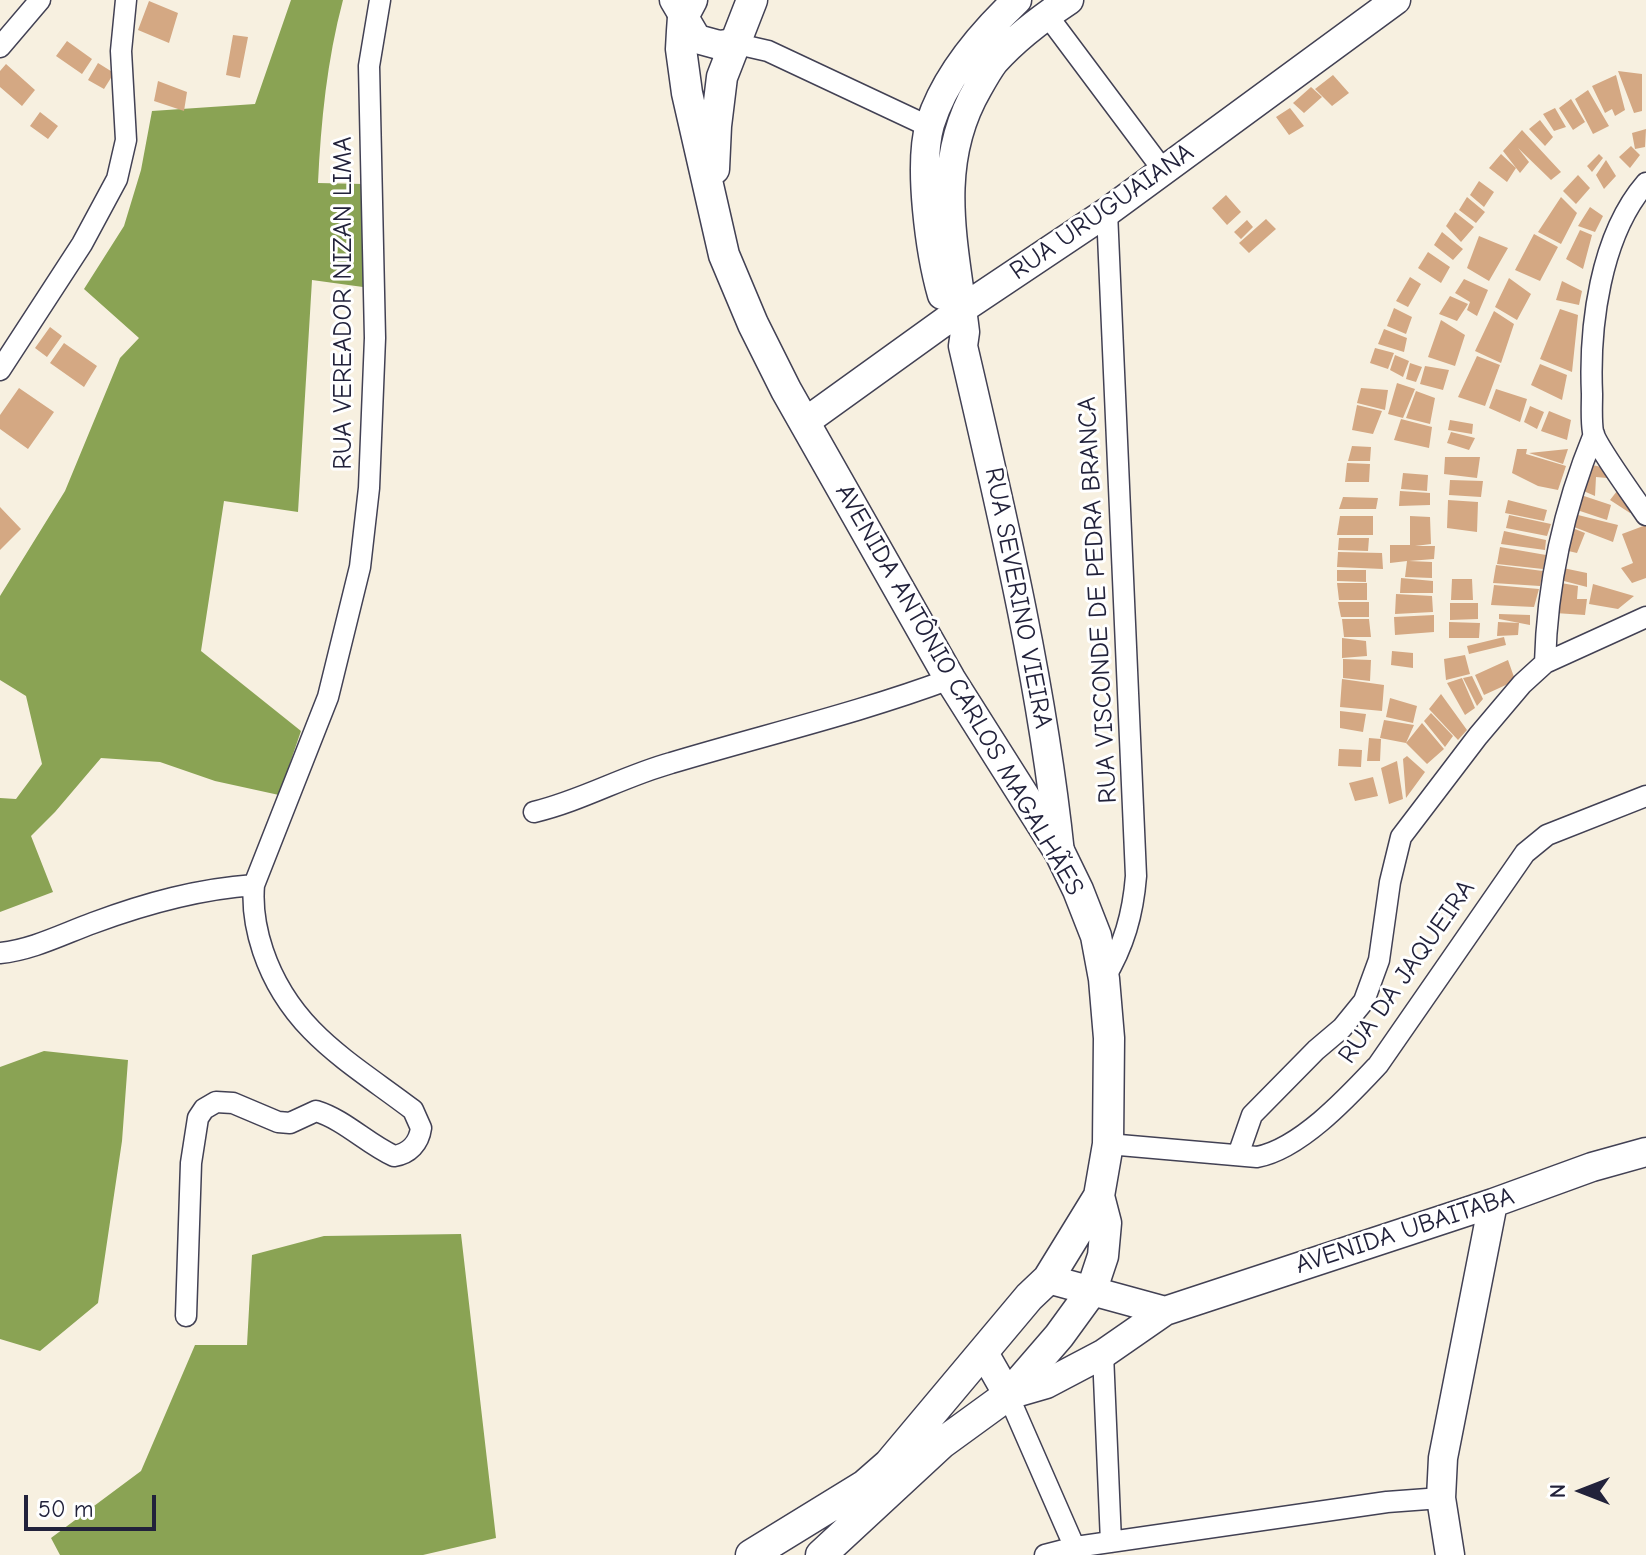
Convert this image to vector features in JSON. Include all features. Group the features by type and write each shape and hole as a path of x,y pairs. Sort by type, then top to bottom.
{"main road":[{"name":"AVENIDA ANTÔNIO CARLOS MAGALHÃES","path":"724,255 714,172 716,126 722,77 752,0"},
{"name":"RUA SEVERINO VIEIRA","path":"955,313 939,285 927,206 930,127 940,101 969,53 989,27 1017,0"},
{"name":"RUA URUGUAIANA","path":"805,422 955,313 1107,212 1396,0"},
{"name":"AVENIDA ANTÔNIO CARLOS MAGALHÃES","path":"683,6 681,49 687,93 724,255 753,324 950,679 1060,853 1096,936 1104,979 1109,1038 1108,1144 1099,1196 1048,1279"},
{"path":"683,6 697,39 719,45 733,43"},
{"name":"RUA SEVERINO VIEIRA","path":"1058,8 1022,33 992,64 966,109 951,165 955,313 1011,550 1048,747 1060,853"},
{"name":"AVENIDA UBAITABA","path":"1008,1395 1046,1384 1103,1354 1165,1311 1493,1203 1592,1167 1646,1152"},
{"name":"AVENIDA ANTÔNIO CARLOS MAGALHÃES","path":"1091,1292 1105,1240 1106,1223 1099,1196"},
{"path":"1450,1555 1441,1498 1443,1458 1493,1203"},
{"path":"751,1555 877,1475 918,1432 1029,1297 1048,1279 1165,1311"},
{"name":"AVENIDA UBAITABA","path":"821,1555 942,1443 1008,1395 1059,1336 1091,1292"},
{"path":"985,1350 1008,1395"}],"street":[{"path":"0,47 40,0"},
{"path":"2,362 82,244 117,179 126,140 121,51 126,0"},
{"name":"RUA VEREADOR NIZAN LIMA","path":"186,1316 191,1163 195,1129 204,1109 216,1102 233,1103 278,1122 290,1123 316,1111 334,1117 373,1147 394,1156 408,1152 420,1135 420,1121 413,1110 316,1038 293,1011 275,983 258,936 253,901 254,885 328,697 360,567 369,488 375,338 369,66 380,0"},
{"path":"1058,8 1163,170"},
{"path":"733,43 768,51 930,127"},
{"path":"1545,663 1546,624 1554,569 1578,473 1594,434 1591,370 1595,303 1602,273 1627,211 1646,183"},
{"name":"RUA VISCONDE DE PEDRA BRANCA","path":"1104,979 1127,933 1136,876 1107,212"},
{"path":"1594,434 1646,515"},
{"path":"1238,1155 1252,1115 1342,1028 1364,1001 1379,960 1390,882 1401,837 1478,736 1522,684 1545,663 1646,617"},
{"path":"534,812 566,805 668,763 859,711 950,679"},
{"name":"RUA DA JAQUEIRA","path":"1108,1144 1257,1157 1280,1150 1353,1092 1378,1065 1525,853 1547,835 1646,796"},
{"path":"0,953 24,948 158,900 200,890 254,885"},
{"path":"1103,1354 1111,1542"},
{"path":"1008,1395 1077,1551"},
{"path":"1045,1555 1111,1542 1387,1502 1441,1498"}],"green space":[{"path":"291,0 343,0 326,91 318,183 363,184 363,287 312,280 298,512 224,501 201,651 301,731 279,795 215,781 160,762 101,758 31,836 53,892 0,912 0,798 16,799 42,764 26,696 0,680 0,596 65,491 120,358 139,338 84,289 124,226 141,170 152,111 255,104"},
{"path":"44,1051 128,1060 122,1141 98,1303 40,1351 0,1339 0,1067"},
{"path":"461,1234 496,1538 423,1555 60,1555 51,1538 141,1471 195,1345 247,1345 252,1255 324,1236"}],"building":[{"path":"149,1 178,13 169,43 138,30"},
{"path":"233,35 248,37 240,78 226,75"},
{"path":"67,41 92,59 82,74 56,56"},
{"path":"98,63 114,73 104,89 88,80"},
{"path":"6,64 35,90 22,106 0,87 0,71"},
{"path":"1618,71 1642,74 1642,111 1634,113"},
{"path":"1333,75 1349,93 1332,106 1315,89"},
{"path":"1616,75 1625,110 1615,116 1612,109 1605,113 1592,86"},
{"path":"158,81 187,92 184,111 154,101"},
{"path":"1311,87 1322,97 1304,113 1293,103"},
{"path":"1588,90 1609,126 1593,134 1575,99"},
{"path":"1571,99 1585,122 1573,130 1559,108"},
{"path":"1290,108 1304,126 1289,135 1276,117"},
{"path":"1555,108 1566,127 1554,131 1543,114"},
{"path":"40,112 58,126 48,139 30,126"},
{"path":"1540,120 1553,137 1545,146 1529,129"},
{"path":"1646,129 1645,147 1635,149 1632,133"},
{"path":"1522,130 1561,172 1551,180 1518,148 1529,162 1520,173 1503,151"},
{"path":"1631,146 1640,155 1630,168 1619,157"},
{"path":"1501,154 1516,168 1507,182 1489,168"},
{"path":"1599,154 1603,158 1592,172 1587,166"},
{"path":"1606,160 1616,176 1604,189 1596,175"},
{"path":"1578,175 1590,188 1576,204 1563,191"},
{"path":"1479,181 1494,192 1484,207 1470,195"},
{"path":"1226,195 1241,212 1227,225 1212,208"},
{"path":"1467,197 1485,212 1476,223 1459,210"},
{"path":"1561,197 1577,213 1561,244 1538,232"},
{"path":"1590,207 1603,216 1595,232 1578,226"},
{"path":"1455,212 1474,227 1461,242 1446,226"},
{"path":"1266,219 1276,229 1249,253 1239,243"},
{"path":"1247,220 1253,227 1241,239 1234,232"},
{"path":"1580,230 1592,235 1583,269 1566,259"},
{"path":"1442,232 1463,249 1453,260 1434,245"},
{"path":"1534,234 1558,247 1540,281 1515,270"},
{"path":"1479,236 1508,248 1489,281 1467,268"},
{"path":"1428,252 1450,267 1441,283 1418,268"},
{"path":"1410,277 1421,284 1408,307 1396,301"},
{"path":"1509,278 1531,294 1517,320 1495,307"},
{"path":"1464,279 1488,290 1477,316 1467,310 1470,302 1455,293"},
{"path":"1562,281 1582,291 1579,305 1556,300"},
{"path":"1450,296 1468,304 1457,321 1439,314"},
{"path":"1394,308 1412,317 1406,334 1387,326"},
{"path":"1560,309 1578,315 1572,372 1540,359"},
{"path":"1494,311 1514,324 1501,363 1475,351"},
{"path":"1441,320 1465,335 1455,366 1428,357"},
{"path":"50,327 62,336 47,357 35,348"},
{"path":"1384,329 1407,338 1404,352 1378,344"},
{"path":"64,343 97,366 84,387 50,363"},
{"path":"1375,348 1394,353 1388,369 1370,363"},
{"path":"1395,355 1409,361 1403,377 1390,370"},
{"path":"1477,356 1500,365 1485,406 1458,397"},
{"path":"1410,363 1422,367 1416,382 1406,379"},
{"path":"1540,364 1567,375 1562,400 1531,385"},
{"path":"1425,366 1449,370 1443,390 1420,384"},
{"path":"1397,383 1415,389 1403,418 1388,414"},
{"path":"19,388 54,412 28,449 0,429 0,415"},
{"path":"1361,388 1388,390 1385,410 1357,403"},
{"path":"1496,389 1527,399 1520,422 1489,408"},
{"path":"1416,391 1435,398 1430,424 1406,418"},
{"path":"1357,405 1382,411 1373,434 1352,430"},
{"path":"1530,406 1544,412 1537,429 1524,422"},
{"path":"1549,411 1571,420 1567,440 1541,431"},
{"path":"1401,419 1432,427 1429,448 1394,440"},
{"path":"1450,420 1473,424 1472,434 1448,430"},
{"path":"1451,432 1475,438 1469,450 1447,443"},
{"path":"1352,446 1371,447 1370,461 1348,461"},
{"path":"1517,449 1527,449 1526,454 1566,466 1558,490 1538,486 1512,473"},
{"path":"1568,449 1563,464 1529,453"},
{"path":"1445,457 1480,457 1477,478 1444,474"},
{"path":"1347,463 1370,464 1369,482 1345,482"},
{"path":"1588,464 1610,469 1607,478 1596,477 1595,496 1579,489"},
{"path":"1403,473 1428,475 1427,491 1401,489"},
{"path":"1450,480 1483,481 1481,497 1449,495"},
{"path":"1621,486 1635,504 1630,513 1610,500"},
{"path":"1400,491 1430,493 1430,505 1399,506"},
{"path":"1578,494 1611,505 1607,520 1574,509"},
{"path":"1343,497 1378,498 1376,509 1339,509"},
{"path":"1448,500 1478,502 1477,532 1447,528"},
{"path":"1508,500 1547,510 1544,521 1505,513"},
{"path":"0,507 21,529 0,550"},
{"path":"1509,515 1551,524 1547,536 1506,528"},
{"path":"1578,515 1618,525 1613,542 1574,527"},
{"path":"1340,516 1373,516 1373,535 1337,535"},
{"path":"1410,516 1430,517 1431,544 1415,546 1435,546 1434,559 1409,561 1432,562 1432,578 1405,577 1407,561 1390,563 1390,545 1410,545"},
{"path":"1646,525 1646,578 1632,583 1621,568 1633,563 1622,534"},
{"path":"1570,527 1585,533 1577,553 1564,550"},
{"path":"1504,531 1546,540 1545,550 1501,544"},
{"path":"1339,538 1369,538 1368,551 1338,550"},
{"path":"1500,547 1546,555 1543,569 1497,564"},
{"path":"1338,552 1382,553 1383,569 1337,567"},
{"path":"1496,565 1543,571 1540,586 1493,583"},
{"path":"1563,568 1587,573 1587,587 1560,580"},
{"path":"1337,570 1366,570 1366,582 1337,581"},
{"path":"1401,578 1433,581 1433,593 1400,593"},
{"path":"1452,579 1472,579 1473,600 1451,600"},
{"path":"1337,583 1367,583 1367,600 1339,600"},
{"path":"1561,583 1578,586 1577,599 1587,599 1585,615 1555,613"},
{"path":"1593,584 1634,596 1618,609 1589,604"},
{"path":"1494,585 1539,589 1534,607 1491,605"},
{"path":"1396,594 1432,596 1433,612 1395,614"},
{"path":"1338,602 1369,602 1369,617 1341,617"},
{"path":"1450,603 1478,603 1478,619 1450,620"},
{"path":"1499,614 1530,615 1530,625 1499,619"},
{"path":"1434,615 1434,632 1395,635 1394,617"},
{"path":"1342,619 1369,619 1371,637 1344,637"},
{"path":"1449,622 1480,623 1479,638 1449,638"},
{"path":"1498,622 1519,623 1518,635 1497,636"},
{"path":"1504,637 1506,645 1469,654 1467,646"},
{"path":"1342,638 1366,641 1367,656 1342,658"},
{"path":"1392,651 1413,653 1413,668 1391,665"},
{"path":"1465,655 1470,674 1446,680 1444,659"},
{"path":"1343,659 1371,660 1370,681 1343,678"},
{"path":"1508,660 1514,677 1508,684 1484,695 1475,675"},
{"path":"1472,676 1483,699 1477,706 1463,678"},
{"path":"1462,678 1475,708 1465,715 1447,683"},
{"path":"1342,679 1384,685 1382,711 1340,707"},
{"path":"1441,694 1467,730 1458,740 1429,709"},
{"path":"1390,698 1417,706 1413,723 1386,717"},
{"path":"1340,711 1366,714 1363,732 1340,728"},
{"path":"1431,713 1453,736 1445,747 1424,721"},
{"path":"1384,720 1414,725 1406,743 1380,738"},
{"path":"1422,723 1444,749 1427,764 1406,743"},
{"path":"1369,738 1381,739 1380,761 1367,761"},
{"path":"1339,749 1362,750 1361,767 1338,766"},
{"path":"1407,756 1425,772 1406,798 1403,759"},
{"path":"1397,761 1403,799 1389,804 1381,768"},
{"path":"1373,777 1378,796 1355,801 1349,783"}]}
